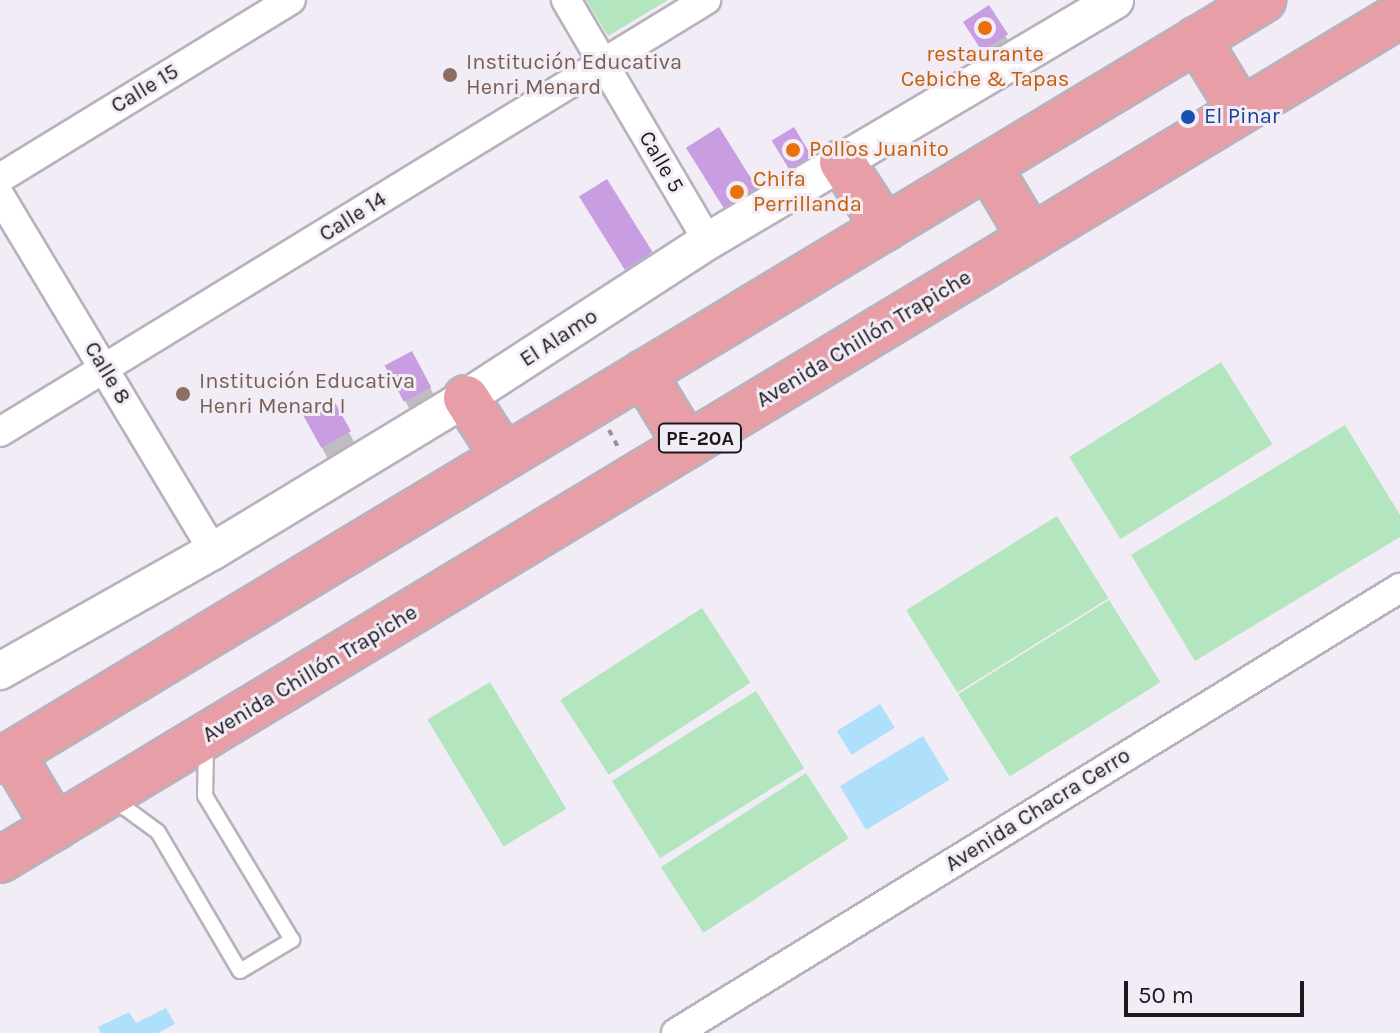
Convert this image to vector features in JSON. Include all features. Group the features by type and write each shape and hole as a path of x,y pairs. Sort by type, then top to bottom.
{"main road":[{"path":"55,827 6,757 1263,0"},
{"name":"Avenida Chillón Trapiche","path":"0,860 1400,15"},
{"path":"1197,39 1241,111"},
{"path":"842,162 885,228"},
{"path":"988,166 1031,238"},
{"path":"643,373 687,446"},
{"path":"466,398 504,457"}],"street":[{"name":"Calle 15","path":"0,178 291,0"},
{"name":"Calle 5","path":"566,0 708,241"},
{"name":"Calle 14","path":"0,432 105,371 706,0"},
{"name":"El Alamo","path":"0,671 213,551 466,398 708,241 1115,0"},
{"name":"Calle 8","path":"0,196 213,551"},
{"name":"Avenida Chacra Cerro","path":"676,1033 1400,588"}],"lane":[{"path":"95,803 124,807 158,832 240,971 292,940 205,796 208,735"}],"path":[{"path":"593,404 636,477"}],"green space":[{"path":"586,0 668,0 608,36"},
{"path":"1221,362 1272,444 1121,539 1069,457"},
{"path":"1345,425 1400,515 1400,537 1195,661 1131,555"},
{"path":"1057,516 1108,598 957,693 906,610"},
{"path":"1109,600 1160,682 1009,777 958,694"},
{"path":"702,608 750,683 609,775 560,700"},
{"path":"490,682 566,809 504,846 427,720"},
{"path":"756,691 804,768 660,858 612,781"},
{"path":"806,773 848,838 703,933 661,867"}],"water":[{"path":"880,704 895,728 852,755 837,731"},
{"path":"923,736 949,780 866,830 840,786"},
{"path":"166,1008 175,1024 158,1033 101,1033 98,1027 129,1012 136,1023"}],"building":[{"name":"restaurante Cebiche & Tapas","path":"989,5 1008,34 982,51 963,22"},
{"path":"719,127 758,189 725,210 686,148"},
{"name":"Pollos Juanito","path":"794,127 814,160 792,174 772,140"},
{"path":"607,179 653,252 625,269 579,196"},
{"path":"412,351 431,387 404,402 385,366"},
{"path":"333,399 351,431 321,448 303,415"}],"place":[{"name":"restaurante Cebiche & Tapas","path":"985,28"},
{"name":"Institución Educativa Henri Menard","path":"450,75"},
{"name":"El Pinar","path":"1188,117"},
{"name":"Pollos Juanito","path":"793,150"},
{"name":"Chifa Perrillanda","path":"737,192"},
{"name":"Institución Educativa Henri Menard I","path":"183,394"}]}
